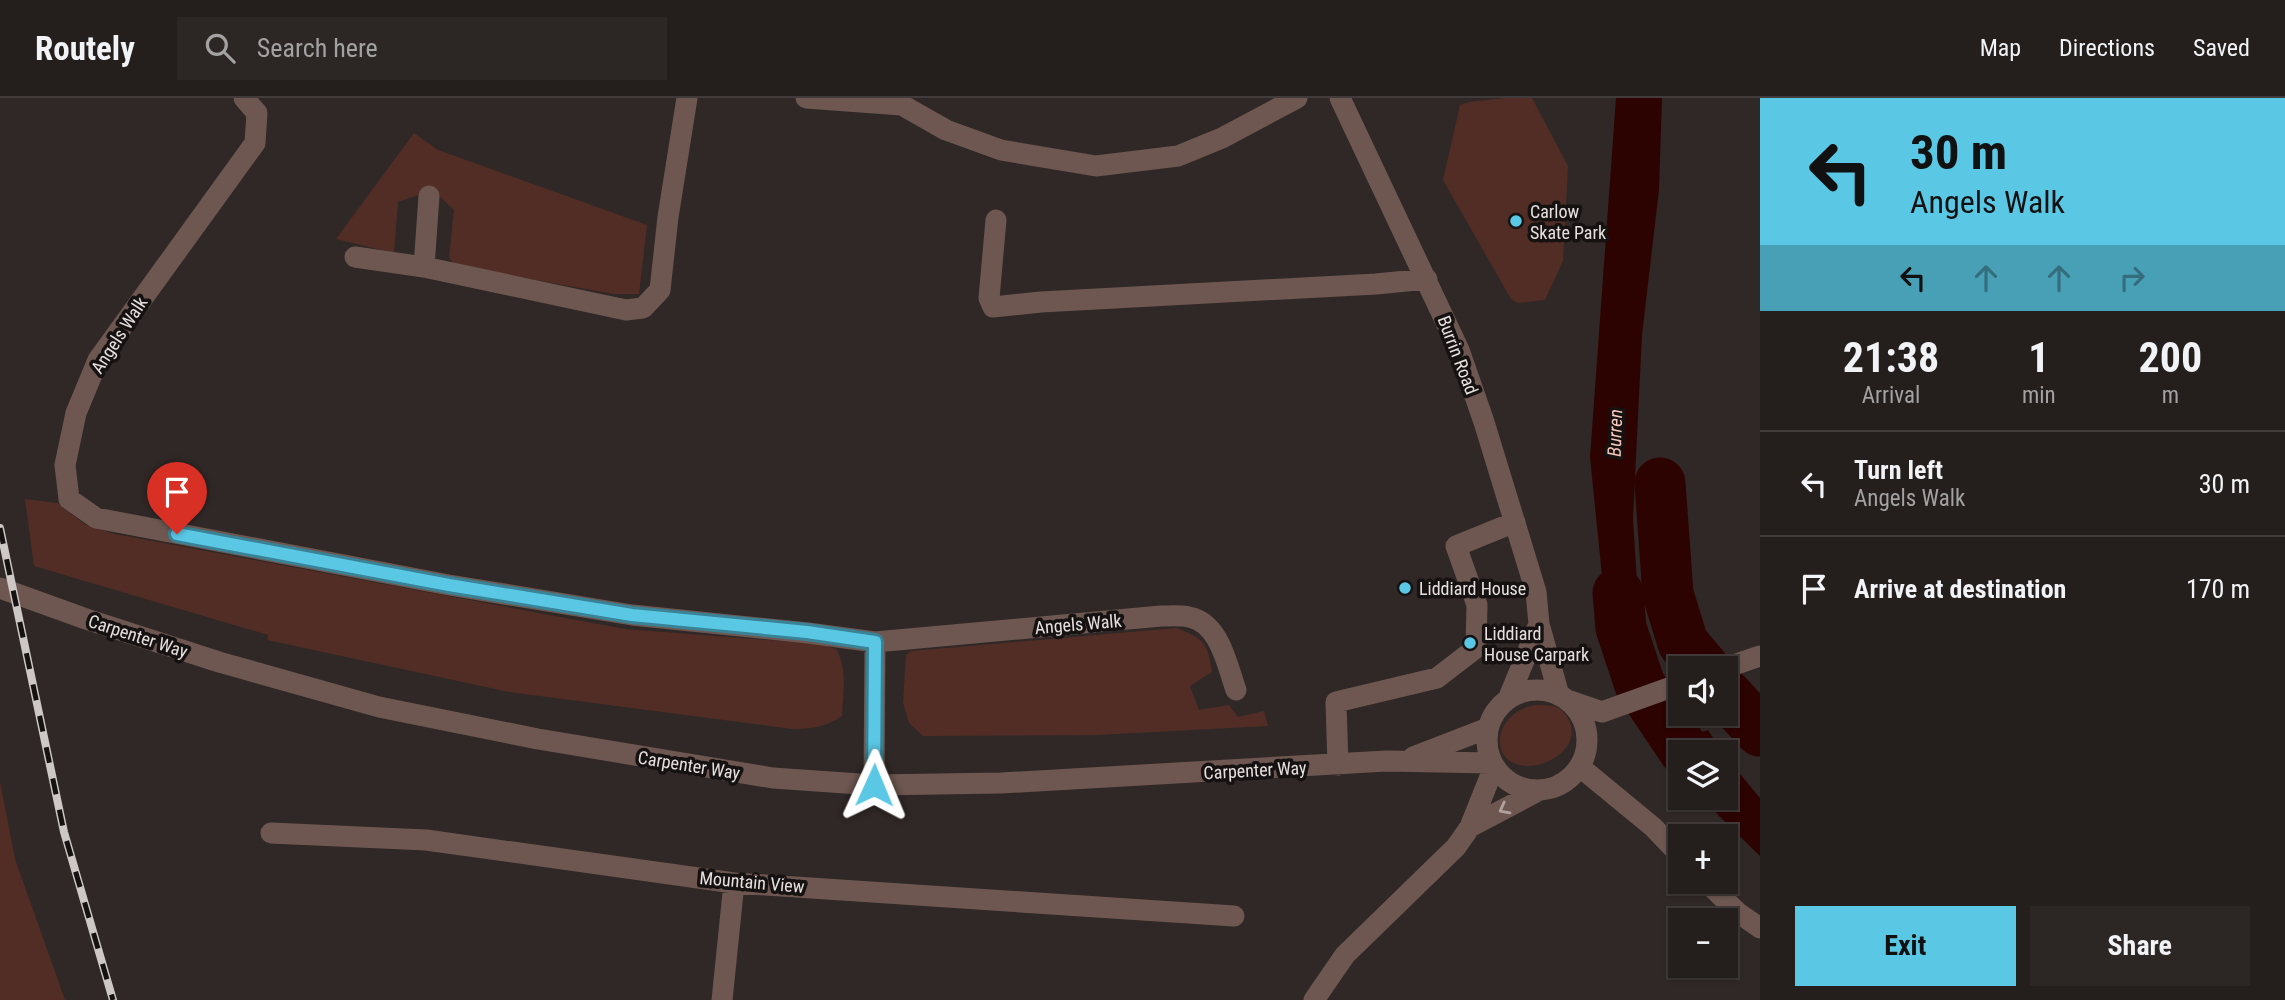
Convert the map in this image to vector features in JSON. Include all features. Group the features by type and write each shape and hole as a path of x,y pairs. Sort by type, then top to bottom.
{"street":[{"name":"Angels Walk","path":"244,98 257,113 255,142 98,360 76,414 65,465 69,499 96,518 449,585 632,615 807,632 875,642 1161,616 1189,617 1205,624 1216,638 1236,690"},
{"path":"355,257 424,267 626,310 643,308 660,290 668,217 687,98"},
{"path":"806,98 902,102 946,130 1001,150 1096,166 1178,156 1222,138 1297,98"},
{"name":"Burrin Road","path":"1340,98 1459,350 1515,522 1536,592 1539,624 1564,697"},
{"path":"424,267 429,196"},
{"path":"996,220 989,299 993,307 1427,279"},
{"path":"1338,765 1335,702 1437,678 1476,648 1477,605 1456,546 1515,522"},
{"name":"Carpenter Way","path":"0,588 219,662 379,707 676,764 773,778 874,785 1001,783 1401,761 1493,765"},
{"name":"Burrin Road","path":"1509,697 1539,624"},
{"path":"874,785 875,642"},
{"path":"1738,664 1760,656"},
{"path":"1538,791 1507,781 1493,765 1488,752 1488,728 1498,708 1509,697 1538,689 1602,712 1668,688"},
{"path":"1564,697 1582,716 1588,739"},
{"path":"1470,827 1538,791 1562,783 1580,767 1586,755 1588,739 1602,712"},
{"name":"Carpenter Way","path":"1401,761 1488,728"},
{"path":"1314,1000 1345,955 1455,848 1470,827 1493,765"},
{"path":"1580,767 1668,843"},
{"name":"Mountain View","path":"271,833 426,840 734,883 1234,916"},
{"path":"722,1000 734,883"},
{"path":"1719,894 1737,912 1760,928"}],"shaded area":[{"name":"Carlow Skate Park","path":"1504,98 1532,98 1568,166 1563,261 1545,300 1518,303 1511,299 1443,180 1460,105"},
{"path":"414,133 438,150 647,225 639,294 614,294 456,266 449,258 454,210 433,190 398,202 394,253 336,239"},
{"path":"25,499 57,503 86,525 115,534 625,629 821,644 836,649 840,657 844,681 842,716 818,727 792,729 509,692 267,640 268,635 34,566"},
{"path":"1176,628 1203,642 1208,654 1212,672 1190,686 1199,710 1229,705 1238,717 1264,711 1268,726 1097,735 923,736 909,723 903,703 906,655 911,651"},
{"path":"1537,705 1553,706 1563,711 1572,729 1571,738 1561,753 1544,763 1526,766 1513,763 1505,756 1500,746 1504,725 1523,709"},
{"path":"0,782 15,859 65,1000 0,1000"}],"water":[{"path":"1616,98 1662,98 1659,190 1642,335 1633,519 1638,597 1650,655 1618,666 1609,645 1590,457"},
{"path":"1708,730 1714,740 1679,740"},
{"path":"1738,771 1760,798 1760,856 1738,835 1738,824 1727,824 1714,810 1738,810"}],"waterway":[{"path":"1660,483 1668,594 1683,643 1694,656"},
{"name":"Burren","path":"1618,593 1621,628 1640,685 1677,740"},
{"path":"1738,707 1760,731"}],"railway":[{"path":"0,528 64,832 113,1000"}],"place":[{"name":"Carlow Skate Park","path":"1516,221"},
{"name":"Liddiard House","path":"1405,588"},
{"name":"Liddiard House Carpark","path":"1470,643"}],"route":[{"path":"177,534 449,585 632,615 807,632 875,642 874,785"}]}
